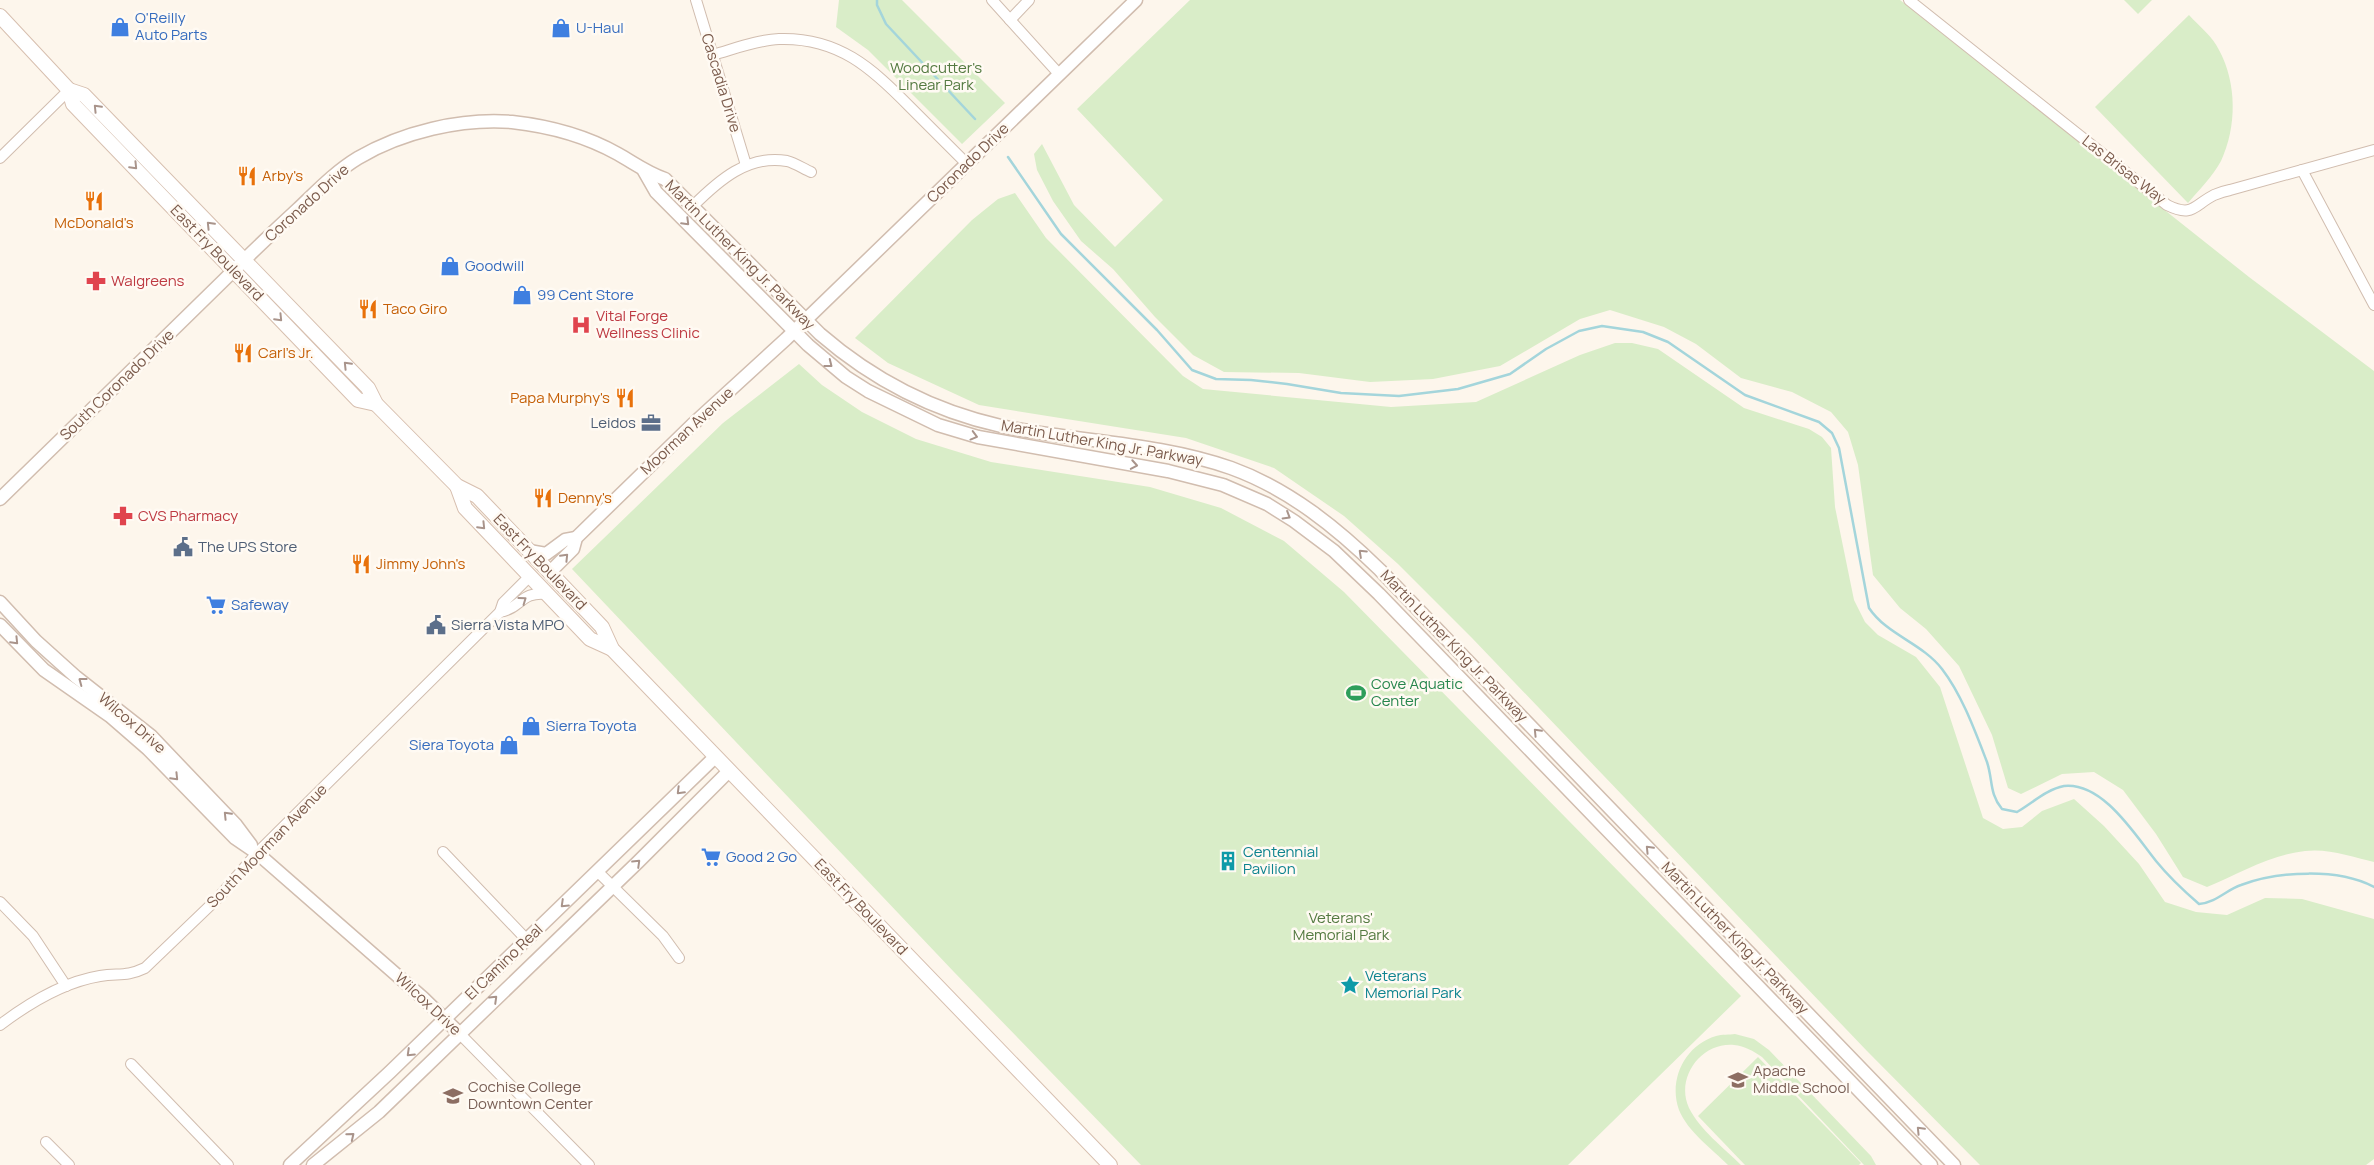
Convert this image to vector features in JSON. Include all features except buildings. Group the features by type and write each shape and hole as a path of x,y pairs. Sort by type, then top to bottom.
{"main road":[{"name":"East Fry Boulevard","path":"0,16 69,90 73,104 358,400 376,404"},
{"name":"East Fry Boulevard","path":"69,90 84,95 368,388 376,404 457,486 477,496 602,627 612,649 1110,1165"},
{"name":"East Fry Boulevard","path":"457,486 465,508 590,639 612,649"}],"street":[{"name":"Cascadia Drive","path":"696,0 746,165"},
{"path":"992,0 1059,74"},
{"path":"1010,20 1029,0"},
{"name":"Coronado Drive","path":"800,325 1136,0"},
{"name":"Las Brisas Way","path":"1909,0 2167,205 2179,211 2192,210 2214,195 2374,150"},
{"path":"712,55 754,43 778,39 821,43 843,52 863,63 883,80 967,164"},
{"path":"0,158 69,90"},
{"name":"Coronado Drive","path":"233,270 328,181 356,159 382,146 449,125 480,122 512,122 554,130 585,139 618,154 644,171"},
{"path":"693,206 712,187 746,165 765,161 787,161 811,172"},
{"path":"2302,170 2374,305"},
{"name":"Martin Luther King Jr. Parkway","path":"644,171 656,192 800,325 867,371 916,397 950,411 1001,426 1176,452 1206,460 1262,481 1324,520 1380,570 1954,1165"},
{"name":"Martin Luther King Jr. Parkway","path":"644,171 665,179 693,206 800,325 823,359 846,377 893,405 938,425 978,437 1196,477 1223,485 1267,504 1314,535 1379,594 1931,1165"},
{"name":"South Coronado Drive","path":"0,499 233,270"},
{"name":"Moorman Avenue","path":"550,572 573,549 576,538 692,425 800,325"},
{"name":"Moorman Avenue","path":"529,551 546,554 565,540 576,538"},
{"name":"South Moorman Avenue","path":"0,1025 28,1004 66,986 100,976 131,975 145,968 218,897 257,853 500,612 503,603 530,576"},
{"name":"South Moorman Avenue","path":"500,612 510,610 524,596 535,592 547,594"},
{"name":"Wilcox Drive","path":"0,602 40,645 76,677 151,736 236,825 257,853"},
{"name":"Wilcox Drive","path":"0,625 44,670 110,716 148,748 235,838 257,853 398,975 445,1019 590,1165"},
{"name":"El Camino Real","path":"290,1165 598,872 715,756"},
{"name":"El Camino Real","path":"313,1165 363,1126 612,886 729,770"},
{"path":"442,852 527,940"},
{"path":"598,872 663,936 680,958"},
{"path":"0,902 33,936 66,986"},
{"path":"130,1064 228,1165"},
{"path":"46,1142 69,1165"}],"green space":[{"name":"Woodcutter's Linear Park","path":"839,0 902,0 1005,103 962,144 868,50 836,27"},
{"path":"1190,0 1900,0 2249,277 2374,371 2374,862 2331,852 2305,851 2279,856 2207,887 2183,877 2156,834 2123,790 2094,772 2062,774 2021,794 2008,788 1992,735 1959,666 1926,629 1900,608 1873,575 1858,465 1848,432 1831,412 1792,392 1741,378 1696,344 1664,327 1610,310 1580,319 1500,366 1433,379 1370,382 1299,373 1224,372 1193,355 1155,317 1113,269 1081,241 1053,201 1037,170 1034,154 1042,144 1074,205 1115,247 1163,200 1077,109"},
{"path":"2124,0 2152,0 2138,14"},
{"path":"2189,15 2210,36 2219,50 2229,76 2233,105 2230,134 2221,161 2188,203 2095,107"},
{"path":"1015,193 1046,238 1183,376 1203,389 1391,407 1476,402 1580,355 1615,343 1632,343 1658,349 1744,408 1809,429 1822,437 1831,448 1835,507 1854,600 1865,622 1878,635 1916,657 1940,687 1983,818 2003,829 2022,827 2042,811 2074,799 2104,826 2139,864 2165,902 2196,912 2227,915 2265,898 2302,899 2374,919 2374,1159 2366,1165 1980,1165 1867,1051 1472,638 1398,564 1344,516 1274,468 1186,438 979,405 888,363 855,338 972,220 998,199"},
{"name":"Veterans' Memorial Park","path":"799,364 822,385 862,412 916,439 991,462 1150,487 1221,508 1284,541 1344,592 1741,996 1568,1165 1141,1165 954,972 572,569 723,423"},
{"path":"1735,1034 1754,1039 1769,1050 1871,1156 1876,1165 1864,1165 1762,1057 1745,1048 1734,1045 1711,1049 1702,1056 1688,1074 1685,1085 1689,1108 1699,1124 1741,1165 1728,1165 1688,1126 1679,1110 1676,1099 1676,1087 1682,1065 1696,1047 1716,1036"},
{"path":"1758,1057 1861,1163 1859,1165 1745,1165 1698,1116"}],"waterway":[{"path":"877,0 877,5 886,24 975,119"},
{"path":"1008,157 1061,234 1157,330 1192,370 1216,379 1287,384 1341,393 1399,396 1458,389 1510,374 1546,349 1579,331 1602,326 1643,332 1668,342 1745,395 1819,422 1832,433 1839,448 1869,608 1885,625 1925,652 1949,679 1973,726 1987,762 1993,792 2002,809 2017,812 2045,793 2064,786 2078,787 2092,792 2117,812 2166,873 2199,904 2211,901 2241,885 2256,880 2290,874 2326,874 2360,881 2374,887"}],"place":[{"name":"O'Reilly Auto Parts","path":"120,27"},
{"name":"U-Haul","path":"561,28"},
{"name":"Arby's","path":"247,176"},
{"name":"McDonald's","path":"94,201"},
{"name":"Goodwill","path":"450,266"},
{"name":"Walgreens","path":"96,281"},
{"name":"99 Cent Store","path":"522,295"},
{"name":"Taco Giro","path":"368,309"},
{"name":"Vital Forge Wellness Clinic","path":"581,325"},
{"name":"Carl's Jr.","path":"243,353"},
{"name":"Papa Murphy's","path":"625,398"},
{"name":"Leidos","path":"651,423"},
{"name":"Denny's","path":"543,498"},
{"name":"CVS Pharmacy","path":"123,516"},
{"name":"The UPS Store","path":"183,547"},
{"name":"Jimmy John's","path":"361,564"},
{"name":"Safeway","path":"216,605"},
{"name":"Sierra Vista MPO","path":"436,625"},
{"name":"Cove Aquatic Center","path":"1356,693"},
{"name":"Sierra Toyota","path":"531,726"},
{"name":"Siera Toyota","path":"509,745"},
{"name":"Good 2 Go","path":"711,857"},
{"name":"Centennial Pavilion","path":"1228,861"},
{"name":"Veterans Memorial Park","path":"1350,985"},
{"name":"Apache Middle School","path":"1738,1080"},
{"name":"Cochise College Downtown Center","path":"453,1096"}]}
